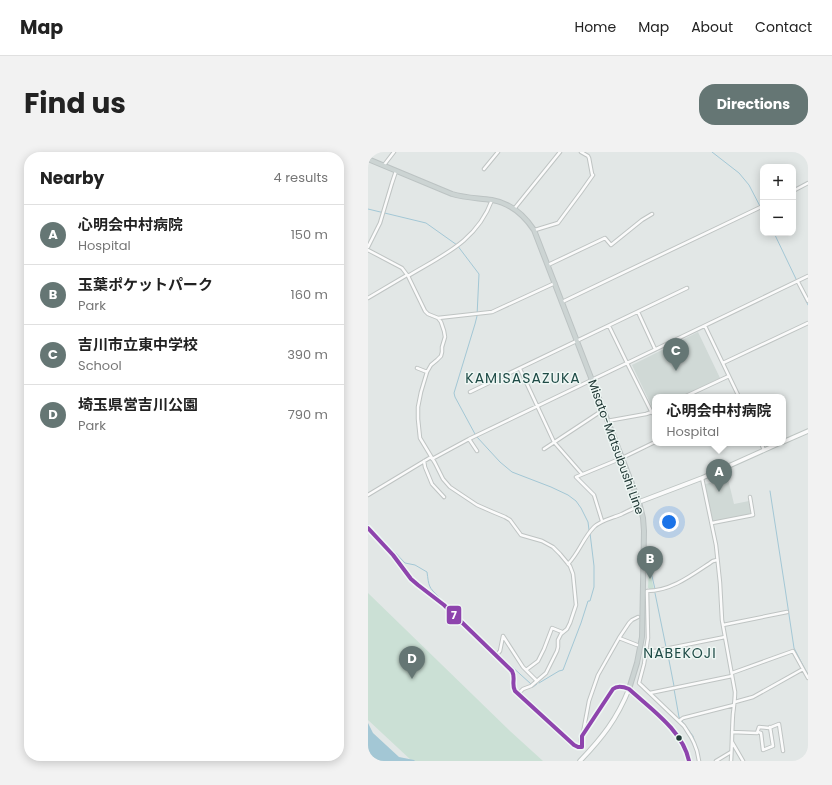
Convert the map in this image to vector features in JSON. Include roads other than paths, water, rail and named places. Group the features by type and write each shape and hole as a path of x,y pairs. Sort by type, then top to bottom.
{"main road":[{"name":"Misato-Matsubushi Line","path":"368,159 452,194 462,197 492,200 501,203 514,209 524,217 534,230 608,421 643,518 642,637 637,663 629,689"},
{"path":"786,441 807,432"},
{"path":"639,504 773,446"},
{"path":"581,747 582,736 613,689 621,686 629,689 674,730 684,746 689,761"},
{"path":"580,761 610,726 629,689"}],"street":[{"path":"384,165 394,152"},
{"path":"484,169 498,152"},
{"path":"514,209 560,152"},
{"path":"534,230 558,223 593,175 588,156 581,152"},
{"path":"396,171 380,223 368,249 401,266 426,313 438,318 492,312 554,283"},
{"path":"796,190 808,184"},
{"path":"368,298 457,247 478,225 492,200"},
{"path":"562,302 760,207"},
{"path":"548,266 605,238 611,244 652,214"},
{"path":"368,496 424,461 808,276"},
{"path":"798,282 808,301"},
{"path":"470,392 687,288"},
{"path":"638,312 655,349"},
{"path":"438,318 441,322 445,337 440,358 431,365 427,372 421,392 418,407 420,438 447,485 477,505 510,520 521,535 553,546 568,564 573,574 576,605 570,623 558,640 557,651 547,672 531,686 518,694"},
{"path":"723,363 808,323"},
{"path":"608,421 652,413 609,326"},
{"path":"705,326 738,394"},
{"path":"418,368 427,372"},
{"path":"520,369 554,442 582,474"},
{"path":"690,394 729,376"},
{"path":"544,449 603,410"},
{"path":"469,439 477,451"},
{"path":"602,522 594,495 576,477 652,443"},
{"path":"762,446 764,450"},
{"path":"424,461 432,484 444,497"},
{"path":"702,478 716,545 723,625 735,692 731,761"},
{"path":"712,523 753,515 750,497"},
{"path":"568,564 576,555 593,528 639,504"},
{"path":"368,528 393,554 411,579 418,586 438,600 513,673 514,688 518,694 572,744 576,747 581,747"},
{"path":"699,761 691,736 684,726 639,683 646,649 648,625 647,591 657,590 680,582 717,560"},
{"path":"723,625 788,612"},
{"path":"582,736 589,701 594,685 604,663 632,620 638,617"},
{"path":"526,670 538,661 552,628 563,632"},
{"path":"496,656 500,651 503,636 526,670 536,681"},
{"path":"646,649 655,651 725,637"},
{"path":"620,638 637,645"},
{"path":"650,693 732,675 793,651 808,678"},
{"path":"679,721 683,718 753,696 803,669"},
{"path":"732,732 757,733 759,728 779,724 783,751"},
{"path":"758,732 761,734 763,750 773,746 770,727"},
{"path":"732,742 743,761"},
{"path":"716,761 731,752"}],"water":[{"path":"368,723 373,733 399,757 415,761 368,761"}],"waterway":[{"path":"712,152 739,173 749,185 760,206"},
{"path":"368,209 426,223 457,245 479,274 477,316 454,393 475,434"},
{"path":"775,236 797,281"},
{"path":"801,291 808,305"},
{"path":"477,437 500,462 512,472 551,487 568,495 576,501 588,522 589,530"},
{"path":"770,491 794,648 808,675"},
{"path":"368,524 405,563 415,565 427,572 430,586 439,597"},
{"path":"539,683 563,670 588,601 590,601 594,587 594,566 590,533"},
{"path":"648,559 655,589"},
{"path":"655,593 666,647"},
{"path":"441,599 497,653"},
{"path":"667,650 674,686"},
{"path":"499,655 531,684"},
{"path":"533,687 537,684"},
{"path":"674,689 679,717 693,736 695,743"}],"place":[{"name":"吉川市立東中学校","path":"676,371"},
{"name":"心明会中村病院","path":"719,492"},
{"name":"玉葉ポケットパーク","path":"650,579"},
{"name":"埼玉県営吉川公園","path":"412,679"}],"district":[{"name":"KAMISASAZUKA","path":"523,378"},
{"name":"NABEKOJI","path":"680,653"}]}
